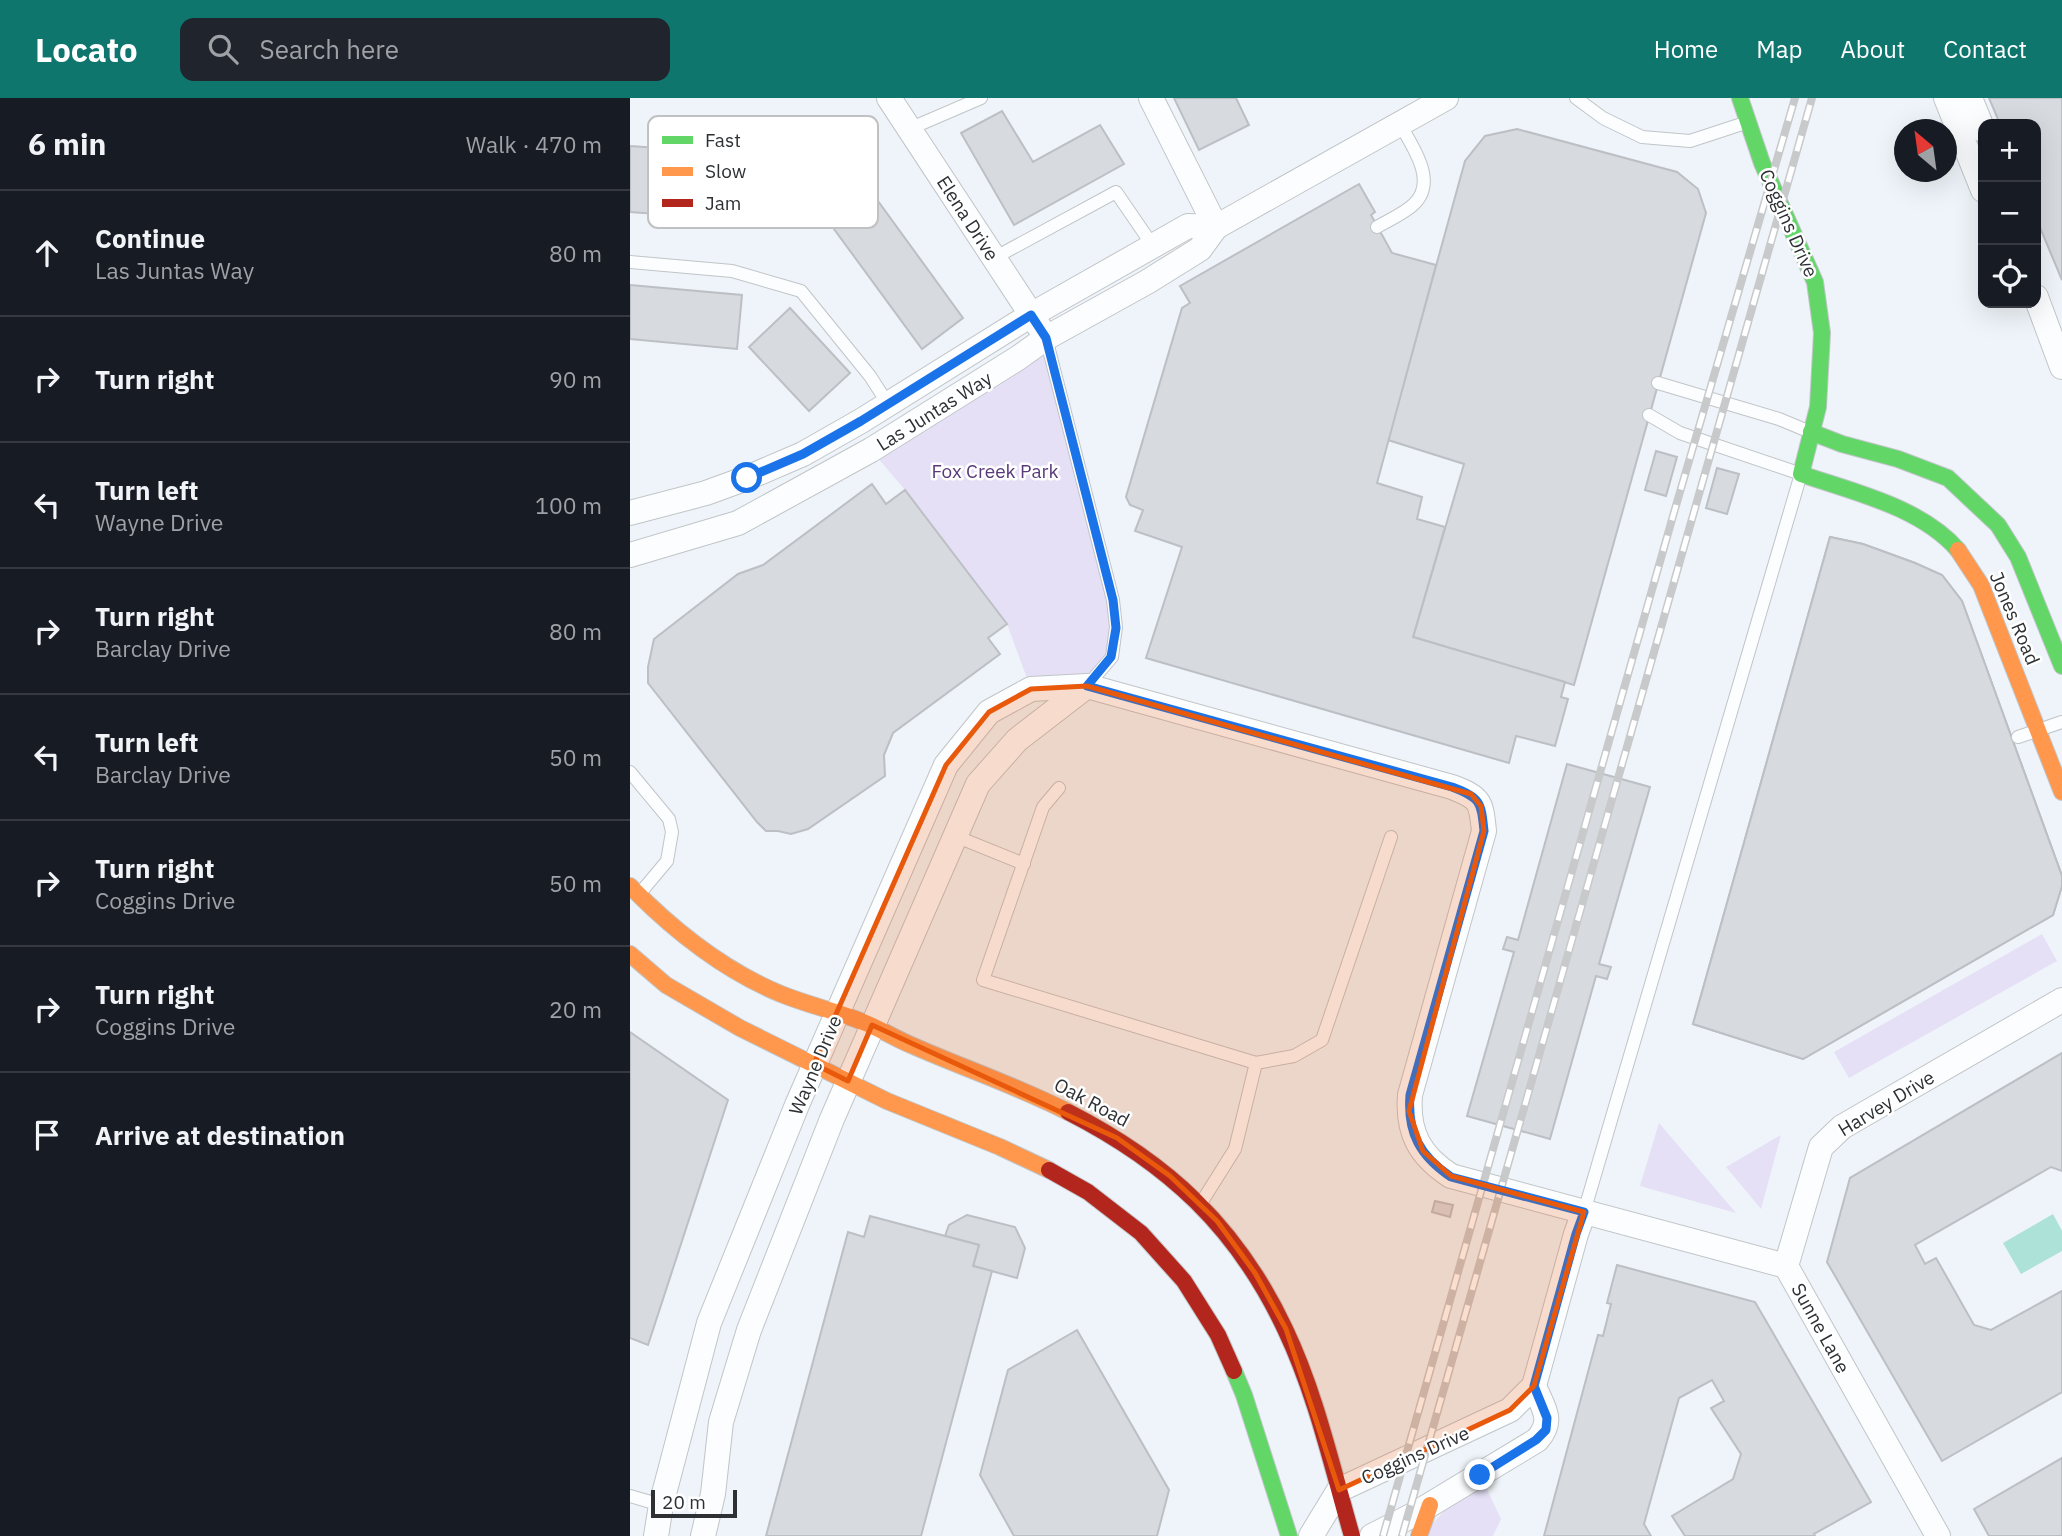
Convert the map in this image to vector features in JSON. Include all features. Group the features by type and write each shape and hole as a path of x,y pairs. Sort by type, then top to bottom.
{"main road":[{"name":"Coggins Drive","path":"1740,98 1762,163 1815,282 1822,333 1818,407 1801,474"},
{"name":"Jones Road","path":"1811,432 1898,458 1948,478 1998,525 2018,557 2062,666"},
{"name":"Jones Road","path":"1801,474 1920,518 1955,547 1981,585 2062,792"},
{"name":"Oak Road","path":"634,890 649,907 691,942 736,972 785,996 872,1026 1010,1085 1117,1138 1170,1175 1201,1203 1237,1246 1286,1329 1309,1391 1352,1536"},
{"path":"630,954 666,985 740,1028 887,1101 1010,1151 1060,1175 1107,1205 1149,1241 1184,1281 1218,1335 1244,1395 1289,1536"},
{"path":"1419,1536 1430,1505"}],"street":[{"name":"Elena Drive","path":"889,98 1046,338"},
{"path":"1151,98 1216,227"},
{"name":"Las Juntas Way","path":"630,555 738,523 871,450 1046,338 1200,250 1216,227 1446,98"},
{"path":"1946,98 1980,182"},
{"path":"1970,98 1979,119"},
{"name":"Las Juntas Way","path":"630,513 706,493 803,454 1031,315 1188,226 1216,227"},
{"path":"2040,308 2062,366"},
{"name":"Wayne Drive","path":"704,1536 713,1494 721,1422 749,1330 848,1081 954,836 978,784 1017,740 1087,686"},
{"name":"Wayne Drive","path":"656,1536 661,1505 709,1323 814,1064 946,765 989,712 1031,689 1087,686 1452,787 1471,794 1481,806"},
{"name":"Sunne Lane","path":"1481,806 1484,831 1410,1095 1411,1127 1423,1151 1435,1166 1451,1177 1786,1266 1938,1536"},
{"name":"Harvey Drive","path":"1786,1266 1821,1147 1835,1133 2062,1000"},
{"path":"1372,1536 1413,1516 1536,1440 1546,1430 1547,1418 1534,1386 1584,1212"},
{"name":"Coggins Drive","path":"1311,1536 1339,1490 1510,1410 1534,1386"}],"lane":[{"path":"909,129 981,98"},
{"path":"1576,98 1603,118 1642,137 1690,141 1748,122"},
{"path":"1377,227 1414,205 1422,193 1424,176 1416,153 1400,124"},
{"path":"994,258 1116,192 1153,246"},
{"path":"630,262 732,271 801,292 860,364 888,404"},
{"path":"1046,338 1113,600 1116,628 1111,657 1087,686"},
{"path":"1658,383 1779,419 1811,432"},
{"path":"1584,1212 1801,474 1680,433 1649,415"},
{"path":"2018,737 2062,722"},
{"path":"630,772 669,819 672,832 667,861 634,890"},
{"path":"1059,788 1043,807 983,980 1256,1063 1294,1056 1322,1040 1391,837"},
{"path":"954,836 1024,864"},
{"path":"1201,1203 1236,1149 1256,1063"},
{"path":"630,1496 661,1505"}],"highlighted area":[{"path":"1087,686 1471,794 1481,806 1484,831 1409,1111 1423,1151 1451,1176 1584,1212 1534,1386 1510,1410 1339,1490 1286,1329 1255,1273 1217,1221 1170,1176 1117,1138 872,1025 848,1081 814,1064 946,765 989,712 1031,689"}],"green space":[{"name":"Fox Creek Park","path":"1046,338 1113,600 1112,657 1087,686 1031,689 1007,624 905,490 871,450"},
{"path":"2042,934 2057,961 1849,1078 1834,1052"},
{"path":"1659,1123 1736,1213 1640,1186"},
{"path":"1781,1135 1761,1209 1726,1167"},
{"path":"1480,1475 1501,1519 1493,1536 1420,1536"}],"shaded area":[{"path":"2053,1214 2062,1231 2062,1251 2021,1274 2003,1243"}],"building":[{"path":"1174,98 1236,98 1249,125 1199,150"},
{"path":"1989,98 2062,98 2062,280 2041,230 2041,119 1998,119"},
{"path":"1002,111 1033,162 1100,125 1124,164 1014,225 961,133"},
{"path":"1517,129 1677,172 1698,189 1706,213 1574,685 1413,637 1464,464 1388,440 1465,161 1485,136"},
{"path":"630,146 648,147 648,213 630,212"},
{"path":"1359,184 1375,212 1371,215 1392,253 1436,265 1377,483 1422,497 1417,519 1445,527 1413,637 1565,682 1561,697 1568,699 1555,746 1516,736 1509,763 1146,658 1182,547 1135,531 1143,510 1130,505 1126,497 1182,308 1190,303 1180,286"},
{"path":"878,201 963,318 922,349 833,228 878,228"},
{"path":"630,285 742,295 737,349 630,339"},
{"path":"790,308 850,373 809,411 749,347"},
{"path":"1656,451 1677,457 1666,496 1645,490"},
{"path":"1717,468 1739,474 1727,514 1706,508"},
{"path":"872,484 886,504 905,490 1007,624 988,638 1000,654 893,733 884,755 885,776 808,829 791,834 766,831 648,683 648,667 654,639 738,574 763,565"},
{"path":"1830,537 1863,544 1942,575 1962,601 2062,876 2062,886 2053,915 1803,1059 1693,1024","holes":["1911,656 1952,754 1920,768 1927,785 1921,788 1930,809 1937,812 1919,897 1900,892 1882,903 1885,908 1872,916 1882,934 1860,945 1864,952 1816,982 1908,657"]},
{"path":"1830,537 1863,544 1942,575 1962,601 2062,876 2062,886 2053,915 1803,1059 1693,1024"},
{"path":"1567,764 1650,787 1599,964 1611,967 1607,979 1596,976 1550,1139 1467,1116 1514,952 1503,949 1507,937 1518,940"},
{"path":"630,1032 728,1100 648,1345 630,1338"},
{"path":"2062,1053 2062,1171 2051,1167 1915,1245 1925,1264 1936,1258 1974,1325 1991,1330 2062,1291 2062,1392 1942,1461 1827,1262 1850,1178"},
{"path":"1435,1201 1453,1205 1450,1217 1432,1212"},
{"path":"967,1215 1015,1227 1025,1248 1017,1278 973,1266 979,1245 945,1236 949,1225"},
{"path":"870,1216 979,1245 973,1266 992,1271 921,1536 766,1536 848,1232 864,1237"},
{"path":"1617,1265 1755,1302 1871,1502 1814,1534 1815,1536 1685,1536 1672,1516 1733,1479 1741,1454 1711,1408 1724,1401 1712,1380 1679,1398 1644,1524 1651,1536 1544,1536 1598,1335 1603,1336 1611,1304 1607,1303"},
{"path":"1077,1330 1169,1490 1157,1536 1014,1536 980,1475 1008,1370"},
{"path":"2062,1458 2062,1536 1989,1536 1974,1509"}],"railway":[{"path":"1383,1536 1675,509 1795,98"},
{"path":"1402,1536 1812,98"}],"traffic: fast":[{"path":"1740,98 1762,163 1815,282 1822,333 1818,407 1801,474 1906,512 1943,535 1958,550"},
{"path":"1811,432 1948,478 1998,525 2018,557 2062,666"},
{"path":"1234,1371 1289,1536"}],"traffic: slow":[{"path":"1958,550 1981,585 2062,792"},
{"path":"630,886 700,948 760,984 791,998 869,1024 1068,1112"},
{"path":"630,954 666,985 740,1028 887,1101 1049,1170"},
{"path":"1419,1536 1430,1505"}],"traffic: jam":[{"path":"1068,1112 1137,1153 1168,1176 1222,1229 1245,1259 1285,1329 1306,1379 1352,1536"},
{"path":"1049,1170 1088,1192 1141,1233 1184,1281 1218,1335 1234,1371"}],"route":[{"path":"747,478 803,454 861,421 1031,315 1046,338 1113,600 1116,628 1111,657 1087,686 1452,787 1471,794 1481,806 1484,831 1410,1095 1411,1127 1423,1151 1435,1166 1451,1177 1584,1212 1534,1386 1547,1418 1546,1430 1536,1440 1480,1475"}]}
